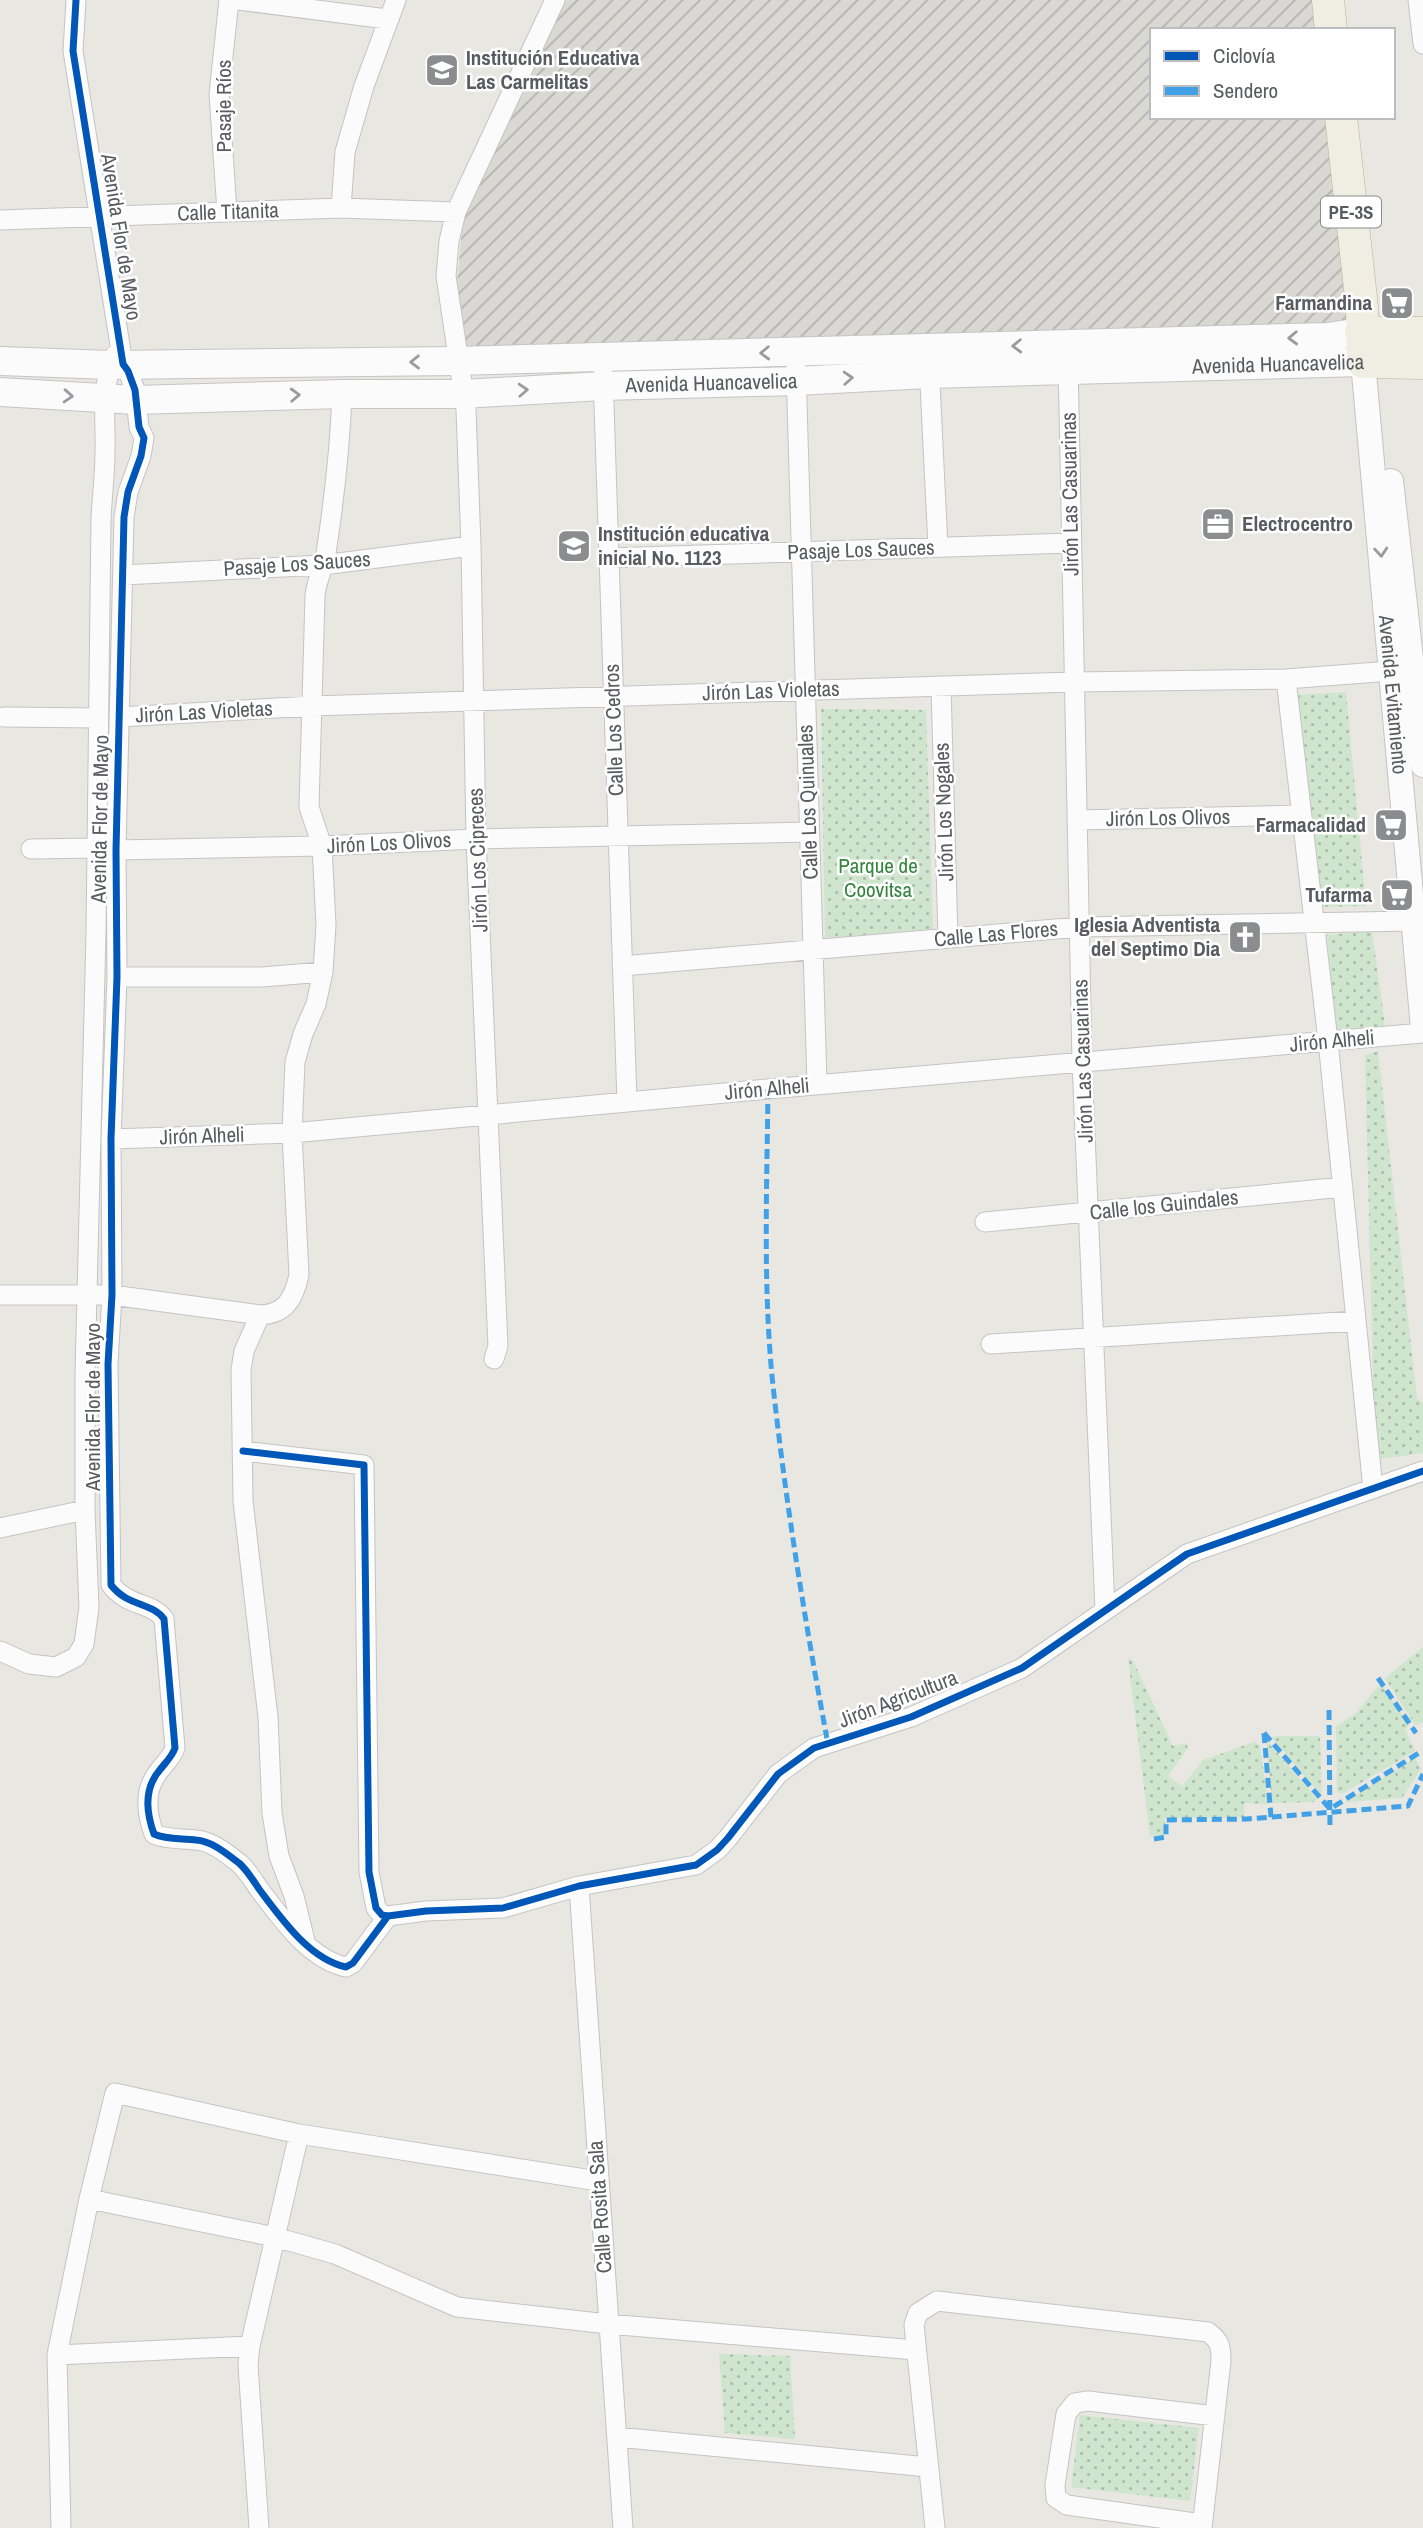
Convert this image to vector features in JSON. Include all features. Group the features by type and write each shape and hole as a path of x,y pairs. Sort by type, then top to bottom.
{"highway":[{"path":"1328,0 1331,28"},
{"name":"Avenida Evitamiento","path":"1341,119 1367,339"},
{"name":"Avenida Huancavelica","path":"1367,339 1423,333"},
{"name":"Avenida Huancavelica","path":"1367,339 1423,363"}],"main road":[{"name":"Avenida Huancavelica","path":"0,391 135,400 342,394 463,394 603,372 797,352 929,361 1068,358 1328,337 1367,339"},
{"name":"Avenida Huancavelica","path":"0,361 118,357 457,361 603,372 796,381 929,361"}],"street":[{"name":"Avenida Flor de Mayo","path":"0,1651 29,1664 56,1667 76,1657 84,1644 89,1606 85,1510 85,1374 101,519 105,452 103,399 118,357 101,218 73,51 76,0"},
{"name":"Pasaje Ríos","path":"227,212 219,94 229,0"},
{"path":"238,0 387,19"},
{"path":"341,208 345,152 387,19 396,0"},
{"name":"Jirón Los Cipreces","path":"494,1359 498,1346 476,839 471,547 463,394 446,276 449,240 456,212 555,0"},
{"path":"1418,0 1423,44"},
{"name":"Calle Titanita","path":"0,220 341,208 456,212"},
{"name":"Avenida Evitamiento","path":"1367,339 1423,765"},
{"name":"Calle Los Quinuales","path":"797,352 817,1084"},
{"name":"Avenida Flor de Mayo","path":"118,357 128,371 135,390 139,427 144,438 141,456 128,492 124,517 116,850 117,977 111,1139 112,1295 108,1364 111,1585 118,1593 134,1603 154,1610 164,1619 174,1748 171,1756 155,1775 147,1794 152,1832 161,1837 205,1842 218,1848 241,1865 306,1944"},
{"name":"Jirón Las Casuarinas","path":"1068,358 1082,1062 1105,1610"},
{"path":"929,361 938,547"},
{"name":"Calle Los Cedros","path":"603,372 627,1101"},
{"path":"0,1295 112,1295 260,1315 272,1314 289,1301 299,1275 292,1132 295,1062 316,1004 323,972 326,925 322,846 309,807 315,596 316,583 323,565 341,428 342,394"},
{"name":"Pasaje Los Sauces","path":"608,558 1071,543"},
{"name":"Pasaje Los Sauces","path":"123,575 323,565 471,547"},
{"name":"Avenida Evitamiento","path":"1409,670 1412,921 1423,1031"},
{"name":"Jirón Las Violetas","path":"119,717 312,706 613,696 1074,682 1286,679 1409,670"},
{"path":"1286,679 1328,1041 1373,1489"},
{"name":"Jirón Los Nogales","path":"941,686 948,938"},
{"path":"4,717 98,718"},
{"name":"Jirón Los Olivos","path":"1077,820 1301,815"},
{"name":"Jirón Los Olivos","path":"31,849 322,846 476,839 809,832"},
{"name":"Calle Las Flores","path":"622,966 1079,928 1412,921"},
{"path":"117,977 262,977 323,972"},
{"name":"Jirón Alheli","path":"111,1139 292,1132 1423,1031"},
{"name":"Calle los Guindales","path":"985,1222 1343,1187"},
{"path":"243,1451 364,1465 369,1872 376,1908 385,1916 349,1966 335,1965 306,1944 294,1896 279,1856 272,1813 268,1717 243,1502 241,1370 244,1351 260,1315"},
{"path":"990,1344 1356,1321"},
{"name":"Jirón Agricultura","path":"385,1916 425,1911 503,1908 579,1886 696,1865 728,1838 778,1774 814,1748 911,1717 1022,1668 1187,1555 1423,1471"},
{"path":"0,1528 85,1510"},
{"name":"Calle Rosita Sala","path":"579,1886 623,2528"},
{"path":"61,2528 57,2355 89,2199 116,2093 299,2134 598,2181"},
{"path":"259,2528 248,2365 299,2134"},
{"path":"89,2199 275,2237 335,2254 457,2307 608,2324 916,2350"},
{"path":"935,2528 914,2325 918,2313 937,2301 1208,2332 1221,2346 1215,2416 1202,2526 1067,2505 1056,2498 1055,2485 1066,2414 1075,2403 1088,2401 1215,2416"},
{"path":"57,2355 250,2347"},
{"path":"617,2437 928,2467"}],"shaded area":[{"path":"562,0 1319,0 1323,28 1150,28 1150,119 1332,119 1355,323 460,355 456,293 464,209"}],"green space":[{"path":"1346,692 1366,906 1319,907 1293,695"},
{"name":"Parque de Coovitsa","path":"821,709 926,710 933,929 825,938"},
{"path":"1372,931 1385,1026 1336,1031 1327,935"},
{"path":"1378,1051 1417,1399 1423,1403 1423,1453 1375,1460 1365,1055"},
{"path":"1423,1647 1423,1722 1415,1725 1385,1678"},
{"path":"1128,1658 1133,1661 1173,1746 1186,1743 1188,1748 1168,1776 1182,1786 1203,1760 1254,1742 1260,1745 1268,1804 1244,1803 1244,1817 1165,1818 1165,1836 1150,1836"},
{"path":"1381,1683 1409,1726 1405,1729 1415,1751 1342,1794 1337,1792 1336,1726 1356,1713"},
{"path":"1320,1736 1322,1796 1271,1737"},
{"path":"1267,1741 1317,1799 1314,1802 1272,1803"},
{"path":"1415,1758 1421,1769 1402,1798 1345,1802"},
{"path":"719,2354 790,2356 795,2439 725,2433"},
{"path":"1080,2415 1199,2428 1190,2501 1071,2487"}],"marked path":[{"path":"768,1089 766,1197 772,1376 796,1560 828,1744"},
{"path":"1378,1678 1416,1733"},
{"path":"1329,1710 1330,1829"},
{"path":"1264,1733 1330,1809 1422,1751"},
{"path":"1264,1733 1271,1817"},
{"path":"1154,1839 1166,1837 1166,1820 1247,1819 1408,1806 1423,1774"}],"cycle path":[{"path":"76,0 73,51 123,364 135,390 139,427 144,438 141,456 128,492 124,517 116,850 117,977 111,1139 112,1295 108,1364 111,1585 125,1597 153,1610 164,1619 175,1748 154,1778 149,1793 148,1809 154,1834 202,1841 224,1852 245,1869 297,1936 320,1956 333,1963 346,1967 353,1963 388,1916"},
{"path":"243,1451 364,1465 369,1872 376,1908 382,1915 388,1916 426,1911 503,1908 579,1886 696,1865 728,1838 778,1774 814,1748 911,1717 1022,1668 1187,1554 1423,1471"}],"place":[{"name":"Institución Educativa Las Carmelitas","path":"442,70"},
{"name":"Farmandina","path":"1397,303"},
{"name":"Electrocentro","path":"1218,524"},
{"name":"Institución educativa inicial No. 1123","path":"574,546"},
{"name":"Farmacalidad","path":"1391,825"},
{"name":"Tufarma","path":"1397,895"},
{"name":"Iglesia Adventista del Septimo Dia","path":"1245,937"}]}
